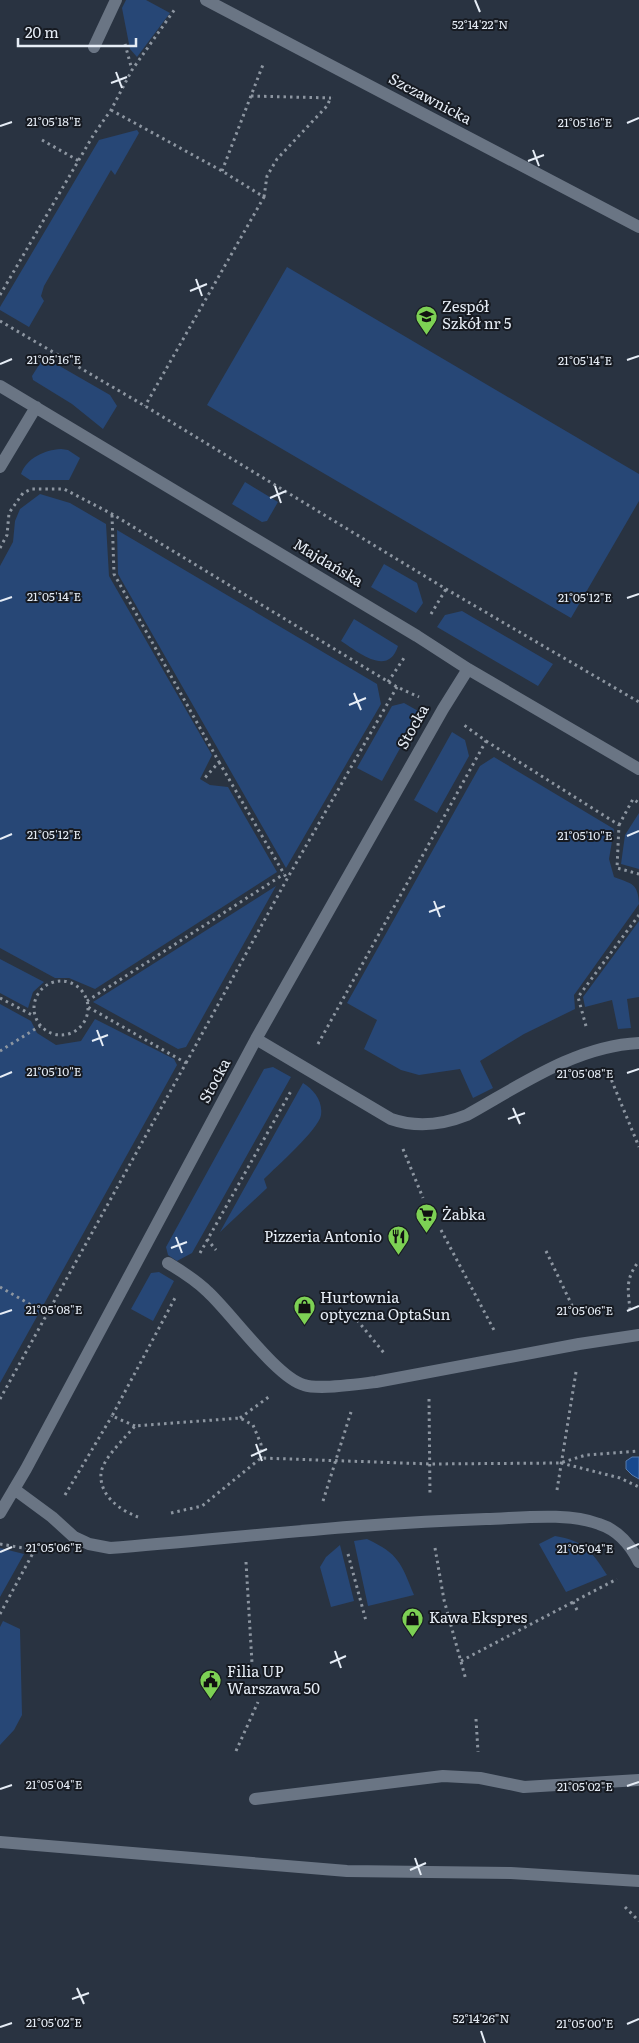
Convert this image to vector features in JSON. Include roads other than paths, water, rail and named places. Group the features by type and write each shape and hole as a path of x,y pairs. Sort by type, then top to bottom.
{"street":[{"path":"94,47 116,0"},
{"name":"Szczawnicka","path":"206,0 639,227"},
{"name":"Majdańska","path":"0,386 417,636 468,669 639,769"},
{"path":"0,467 36,407"},
{"name":"Stocka","path":"0,1513 256,1040 442,709 468,669"},
{"path":"256,1040 391,1119 406,1125 450,1122 468,1115 567,1060 599,1049 639,1043"},
{"path":"168,1263 187,1274 209,1292 274,1364 304,1386 360,1384 427,1373 509,1356 636,1336"},
{"path":"14,1489 52,1517 74,1537 89,1544 110,1548 316,1529 430,1521 554,1518 578,1519 599,1524 615,1532 627,1542 639,1562"},
{"path":"255,1799 443,1776 480,1778 524,1787 639,1780"},
{"path":"0,1842 347,1871 511,1873 639,1881"}],"place":[{"name":"Zespół Szkół nr 5","path":"426,335"},
{"name":"Żabka","path":"426,1234"},
{"name":"Pizzeria Antonio","path":"398,1256"},
{"name":"Hurtownia optyczna OptaSun","path":"304,1326"},
{"name":"Kawa Ekspres","path":"413,1637"},
{"name":"Filia UP Warszawa 50","path":"211,1700"}]}
